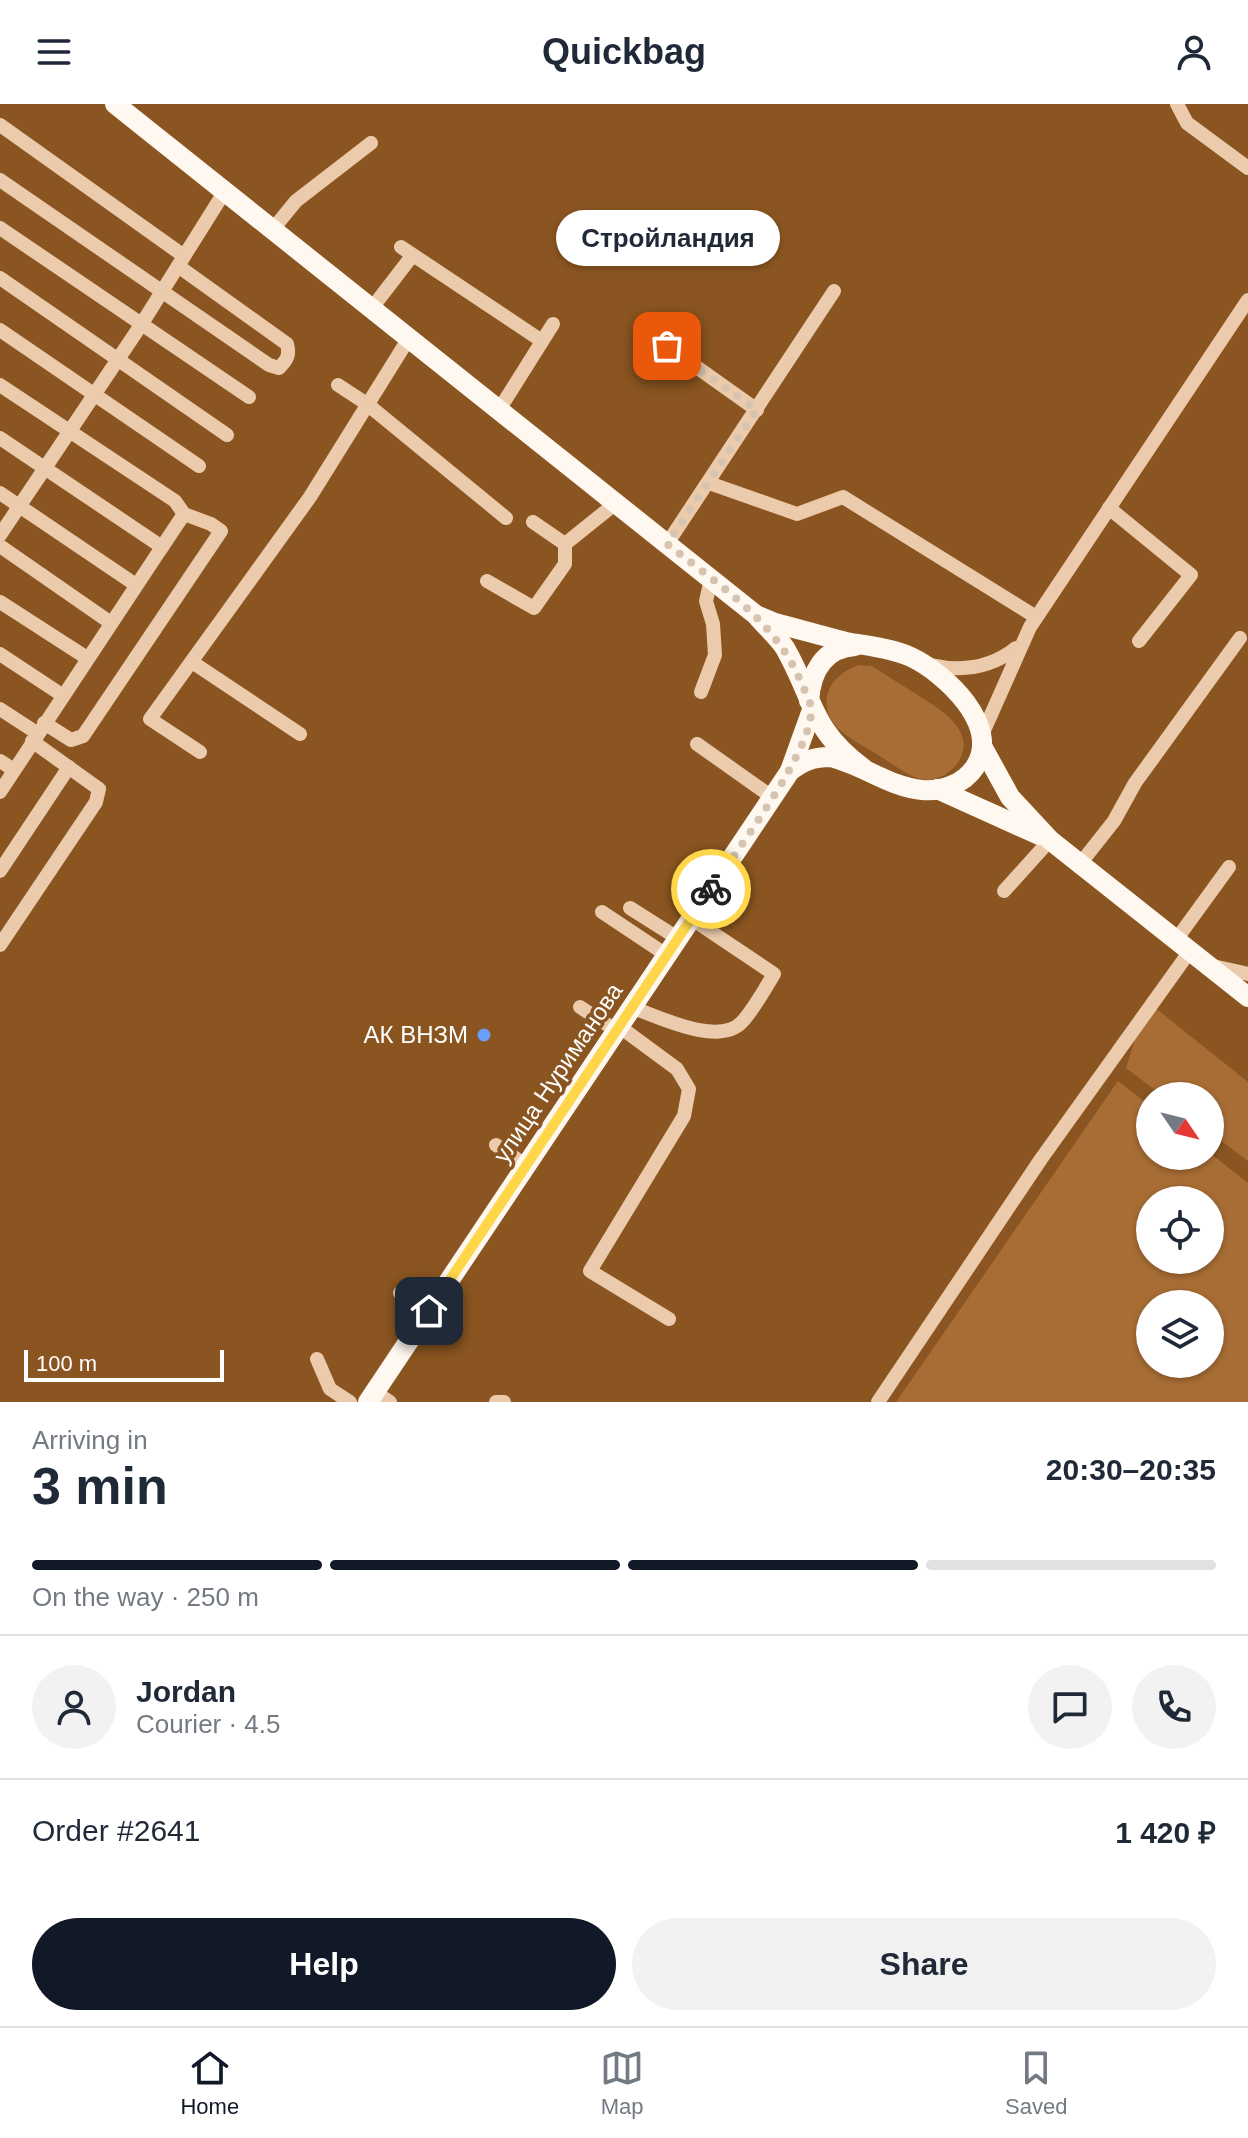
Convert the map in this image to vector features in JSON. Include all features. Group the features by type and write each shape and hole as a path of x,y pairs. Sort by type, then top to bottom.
{"main road":[{"path":"119,105 756,615 782,645 810,705 834,743 863,768"},
{"path":"756,615 775,623 899,653 923,664 946,682 970,708 982,741 1010,797 1050,840 1248,997"},
{"path":"810,705 813,676 825,657 838,649 872,647"},
{"name":"улица Нуриманова","path":"378,1399 429,1311 790,771 810,705"},
{"path":"790,771 804,760 817,757 842,759 908,787 937,789 954,785 969,774 979,761 982,741"},
{"path":"937,789 1050,840"}],"street":[{"path":"1177,104 1187,123 1248,168"},
{"path":"0,125 287,344 289,352 286,360 279,368 269,365 0,180"},
{"path":"273,229 296,201 371,143"},
{"path":"0,535 141,325 225,191"},
{"path":"0,228 249,397"},
{"path":"372,308 406,252 542,341"},
{"path":"0,278 227,435"},
{"path":"667,544 834,291"},
{"path":"982,741 1020,645 1036,617 1248,300"},
{"path":"499,410 553,324"},
{"path":"0,330 199,466"},
{"path":"200,752 150,719 310,497 409,338"},
{"path":"667,346 757,410"},
{"path":"0,385 175,501 184,514 221,531 83,736 71,740 38,733"},
{"path":"338,385 367,404 506,518"},
{"path":"0,438 162,547"},
{"path":"709,483 797,514 843,497 1036,617"},
{"path":"0,493 136,585"},
{"path":"565,544 616,503"},
{"path":"1109,508 1191,575 1139,641"},
{"path":"0,792 184,514"},
{"path":"533,522 565,544"},
{"path":"487,581 534,608 565,564 565,544"},
{"path":"0,546 111,623"},
{"path":"701,692 715,655 713,624 706,601 711,579"},
{"path":"0,602 87,658"},
{"path":"1080,864 1114,821 1135,783 1170,739 1240,638"},
{"path":"923,664 948,669 979,667 997,662 1020,645"},
{"path":"0,654 62,695"},
{"path":"192,662 300,734"},
{"path":"0,709 38,733 69,767 99,789 96,802 0,945"},
{"path":"697,744 772,797"},
{"path":"0,761 14,770"},
{"path":"0,871 69,767"},
{"path":"1004,891 1050,840"},
{"path":"878,1402 1183,945 1229,867"},
{"path":"630,908 674,948"},
{"path":"602,912 674,948"},
{"path":"633,1008 709,1034 741,1024 774,974 692,919"},
{"path":"1207,965 1248,974"},
{"path":"580,1007 619,1029 677,1069 689,1089 684,1116 590,1271 669,1319"},
{"path":"496,1145 527,1166"},
{"path":"400,1293 429,1311"},
{"path":"317,1359 330,1389 350,1402"},
{"path":"496,1402 504,1402"}],"shaded area":[{"path":"859,665 872,666 953,721 960,731 963,753 951,770 934,779 917,778 836,726 828,711 831,686 843,673"},
{"path":"1154,1007 1248,1082 1248,1161 1224,1143 1224,1082 1144,1082 1126,1068 1135,1039"},
{"path":"1118,1081 1136,1095 1136,1170 1224,1170 1224,1164 1248,1183 1248,1402 896,1402"}],"way so far":[{"path":"667,346 757,410 667,544 756,615 782,645 800,678 812,710 790,771 711,889"}],"place":[{"name":"Стройландия","path":"667,346"},
{"name":"АК ВНЗМ","path":"484,1035"}],"route":[{"path":"429,1311 711,889"}]}
